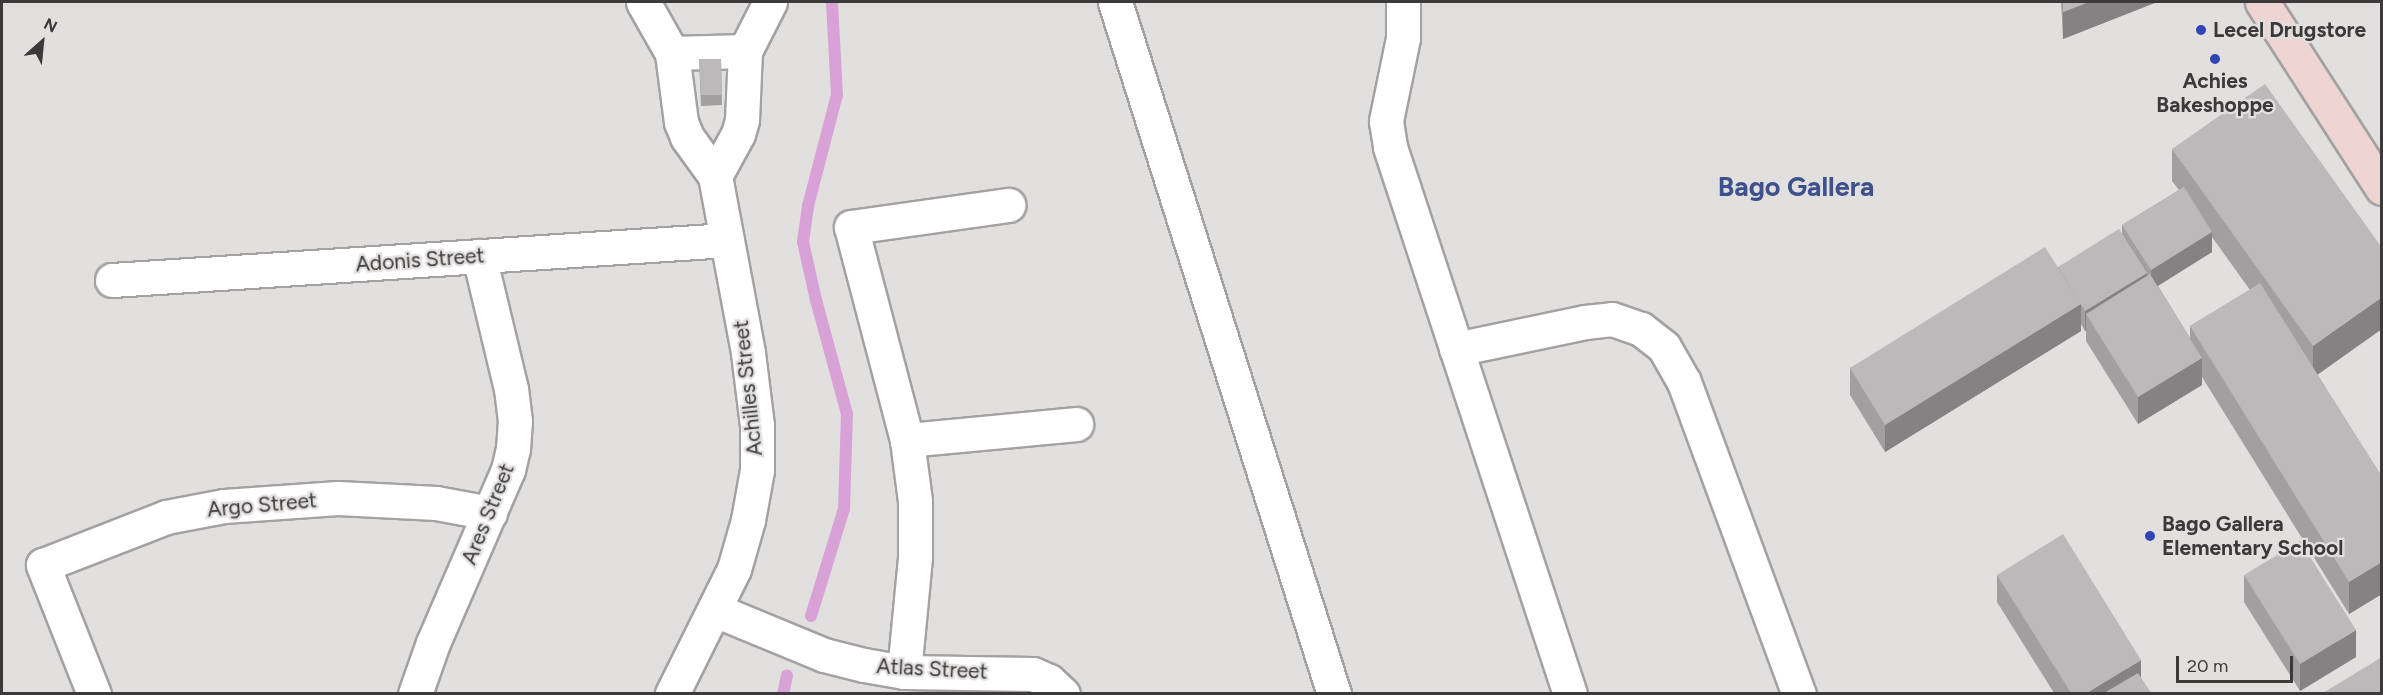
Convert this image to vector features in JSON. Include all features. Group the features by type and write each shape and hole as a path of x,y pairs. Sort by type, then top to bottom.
{"main road":[{"path":"2262,2 2382,188"}],"street":[{"name":"Achilles Street","path":"643,2 672,53 681,122 687,137 715,176 748,353 757,424 757,470 748,520 734,569 672,693"},
{"path":"715,176 738,134 742,120 745,51 760,27 770,2"},
{"path":"1115,2 1334,693"},
{"path":"1403,2 1403,38 1386,121 1390,147 1570,693"},
{"path":"672,53 745,51"},
{"path":"904,672 915,557 915,501 907,440 851,227 1008,205"},
{"name":"Adonis Street","path":"112,280 727,240"},
{"name":"Ares Street","path":"415,693 433,643 508,470 515,421 511,389 479,256"},
{"path":"1456,349 1585,322 1612,319 1641,329 1664,347 1684,382 1799,693"},
{"path":"907,440 1076,424"},
{"name":"Argo Street","path":"94,693 43,566 166,517 224,506 338,498 436,502 490,513"},
{"name":"Atlas Street","path":"715,610 824,655 904,672 1033,674 1056,687"}],"building":[{"path":"2063,2 2089,2 2063,12"},
{"path":"699,59 721,59 722,95 701,95"},
{"path":"2265,84 2382,248 2382,297 2313,346 2172,149"},
{"path":"2184,187 2212,232 2151,270 2122,225"},
{"path":"2119,229 2147,273 2085,311 2058,267"},
{"path":"2045,247 2081,304 1885,425 1850,368"},
{"path":"2150,274 2202,358 2138,397 2086,314"},
{"path":"2260,283 2382,477 2382,562 2349,582 2190,326"},
{"path":"2063,534 2141,660 2087,693 2071,693 1997,575"},
{"path":"2300,541 2356,630 2300,664 2244,575"},
{"path":"2382,657 2382,693 2323,693"},
{"path":"2138,673 2151,693 2104,693"}],"waterway":[{"path":"811,616 844,509 847,414 803,242 808,206 837,95 832,2"},
{"path":"783,694 787,675"}],"place":[{"name":"Lecel Drugstore","path":"2201,30"},
{"name":"Achies Bakeshoppe","path":"2215,59"},
{"name":"Bago Gallera Elementary School","path":"2150,536"}],"district":[{"name":"Bago Gallera","path":"1796,187"}]}
